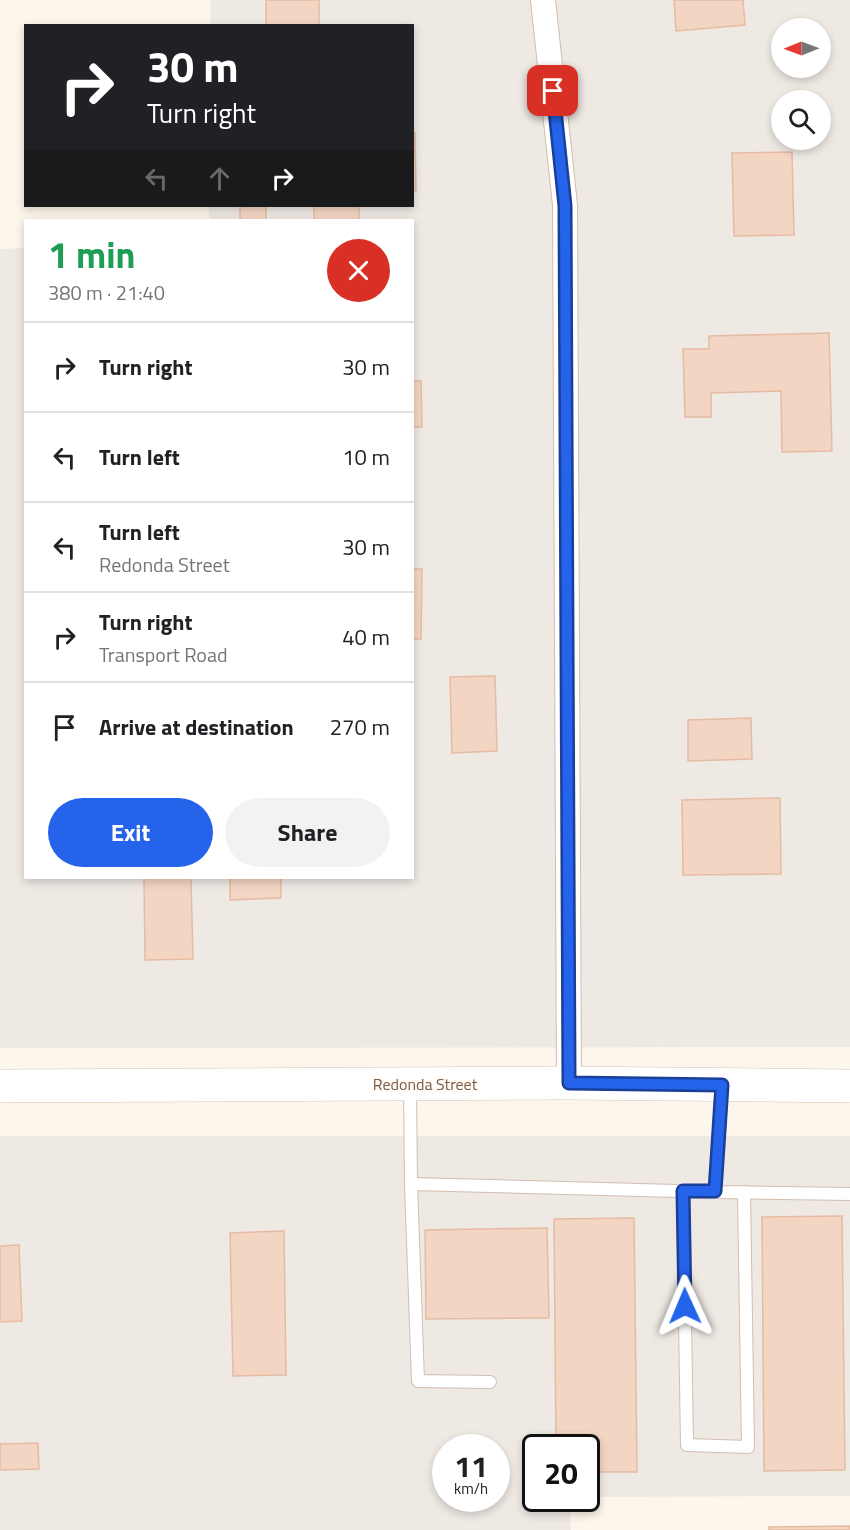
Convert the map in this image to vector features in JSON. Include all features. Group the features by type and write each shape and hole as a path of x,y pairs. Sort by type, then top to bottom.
{"street":[{"path":"543,0 565,206 569,1083"},
{"name":"Redonda Street","path":"0,1086 569,1083 850,1086"}],"lane":[{"path":"410,1084 418,1381 490,1382"},
{"path":"715,1191 722,1085"},
{"path":"411,1184 850,1194"},
{"path":"683,1191 687,1445 748,1447 744,1192"}],"shaded area":[{"path":"211,0 850,0 850,1047 0,1048 0,249 24,248 24,879 414,879 414,219 209,219 209,207 414,207 414,24 210,24"},
{"path":"0,1136 850,1136 850,1496 600,1497 600,1434 522,1434 522,1512 570,1512 571,1530 0,1530"}],"building":[{"path":"266,0 319,0 319,24 266,24"},
{"path":"674,0 743,0 745,25 676,31"},
{"path":"414,133 415,133 416,191 414,191"},
{"path":"792,152 794,235 734,236 732,153"},
{"path":"240,207 266,207 266,219 240,219"},
{"path":"314,207 359,207 359,219 314,219"},
{"path":"829,333 832,451 782,452 781,391 711,393 711,417 685,417 683,349 709,349 709,336"},
{"path":"414,381 421,381 422,427 414,427"},
{"path":"414,569 422,569 421,639 414,639"},
{"path":"495,676 497,751 452,753 450,677"},
{"path":"751,718 752,759 688,761 688,720"},
{"path":"780,798 781,874 683,875 682,800"},
{"path":"144,879 191,879 193,959 145,960"},
{"path":"230,879 281,879 281,898 230,900"},
{"path":"842,1216 845,1470 764,1471 762,1217"},
{"path":"634,1218 637,1472 600,1472 600,1434 556,1434 554,1219"},
{"path":"547,1228 549,1318 426,1319 425,1230"},
{"path":"284,1231 286,1375 233,1376 230,1233"},
{"path":"19,1245 22,1321 0,1322 0,1246"},
{"path":"38,1443 39,1469 0,1470 0,1444"},
{"path":"850,1526 850,1530 769,1530 769,1527"}],"route":[{"path":"553,91 565,206 569,1083 722,1085 715,1191 683,1191 685,1306"}]}
